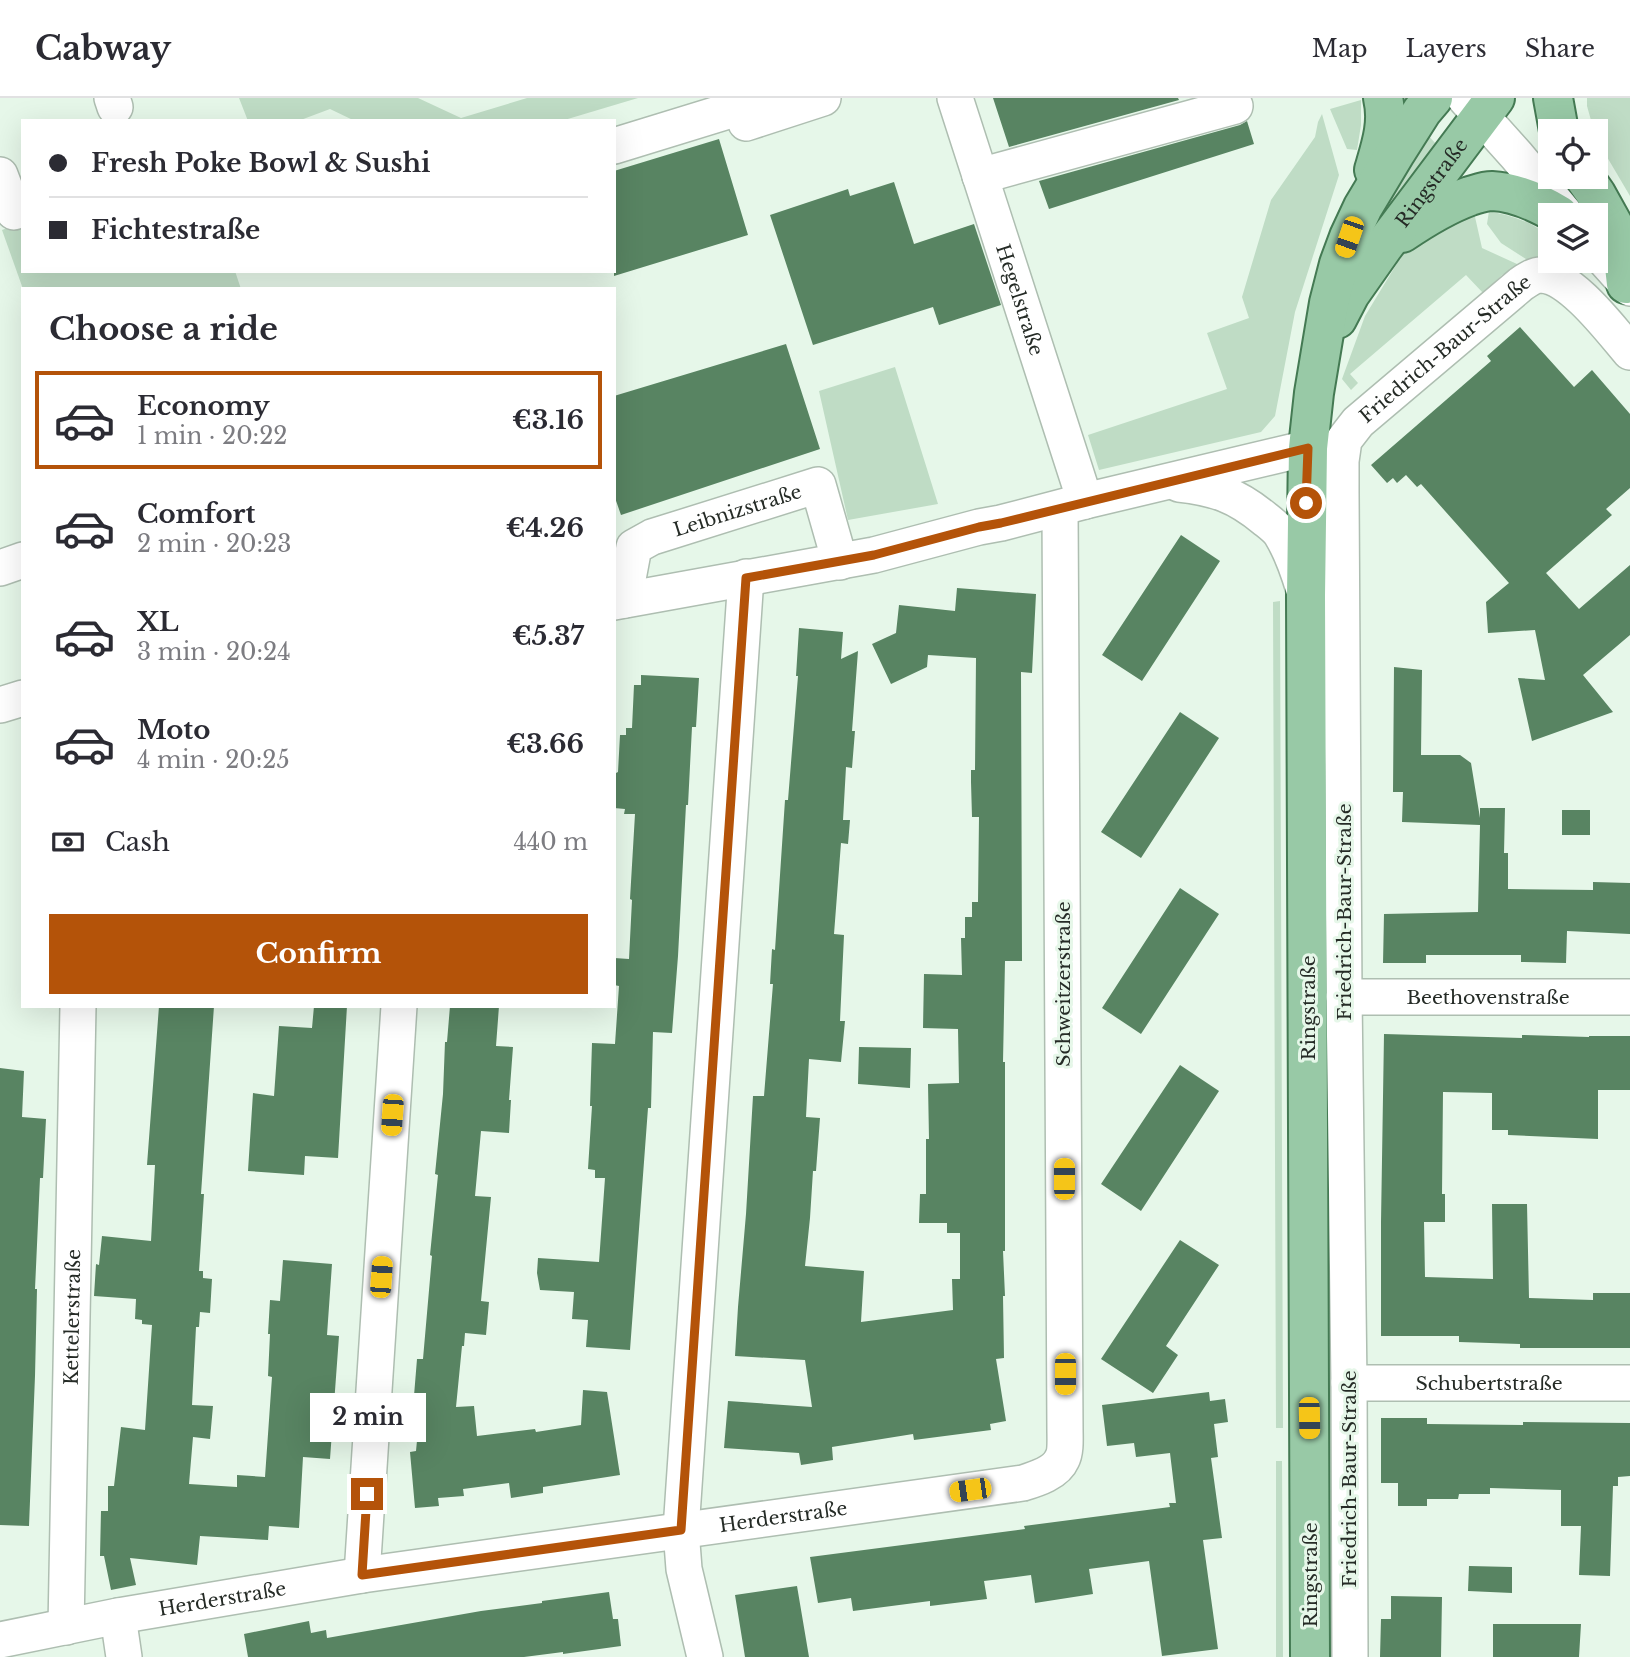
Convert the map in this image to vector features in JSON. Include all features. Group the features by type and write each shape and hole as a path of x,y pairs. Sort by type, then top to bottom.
{"main road":[{"path":"1366,202 1382,143 1385,123 1383,98"},
{"name":"Ringstraße","path":"1310,1657 1306,596 1308,448 1319,360 1339,264 1366,202 1422,111 1433,98"},
{"path":"1553,98 1557,119"},
{"name":"Ringstraße","path":"1319,360 1350,294 1480,104"},
{"path":"1592,189 1621,239 1628,286"},
{"path":"1383,247 1453,202 1490,191 1517,196 1538,204"}],"street":[{"path":"751,101 740,125 823,98"},
{"name":"Hegelstraße","path":"955,98 980,176 1073,505"},
{"path":"616,145 751,101"},
{"path":"1480,104 1557,203"},
{"path":"980,176 1235,106"},
{"path":"0,175 14,212"},
{"path":"1608,264 1628,286"},
{"name":"Friedrich-Baur-Straße","path":"1350,1657 1341,472 1344,440 1358,422 1521,284 1533,277 1540,275 1555,278 1585,300 1630,352"},
{"name":"Leibnizstraße","path":"840,562 818,485 652,537 634,547 619,601 840,562 874,555 1308,448"},
{"name":"Leibnizstraße","path":"1165,482 1227,493 1250,506 1279,531 1294,560 1306,596"},
{"name":"Schweitzerstraße","path":"1062,1459 1065,1430 1073,505"},
{"path":"0,568 21,561"},
{"path":"705,1657 684,1569 681,1530 746,578"},
{"path":"0,705 21,699"},
{"name":"Beethovenstraße","path":"1344,997 1630,997"},
{"name":"Kettelerstraße","path":"66,1627 78,1008"},
{"path":"362,1575 399,1008"},
{"name":"Schubertstraße","path":"1349,1383 1630,1383"},
{"name":"Herderstraße","path":"0,1640 118,1616 362,1575 1023,1483 1038,1479 1062,1459"},
{"path":"118,1616 124,1657"}],"green space":[{"path":"239,98 418,98 461,118 527,98 638,98 568,119 351,119 330,109 303,119 247,119"},
{"path":"1587,98 1630,98 1630,196 1608,159 1608,119 1591,119"},
{"path":"1361,100 1357,150 1347,149 1330,109"},
{"path":"1322,114 1339,175 1295,312 1275,416 1261,432 1099,470 1088,435 1227,389 1207,333 1249,318 1242,297 1271,200 1315,137"},
{"path":"1423,130 1438,146 1400,199 1369,231"},
{"path":"1473,208 1482,248 1520,267 1502,275 1483,293 1466,275 1350,374 1358,383 1351,390 1342,379 1365,316 1399,260 1428,223"},
{"path":"1489,211 1522,220 1538,229 1538,266 1501,243 1487,224"},
{"path":"21,223 21,273 236,273 240,287 22,287 2,230"},
{"path":"1551,273 1582,273 1608,302"},
{"path":"895,367 938,504 848,520 819,391"},
{"path":"1280,601 1283,1428 1276,1428 1273,602"},
{"path":"1276,1461 1282,1461 1283,1657 1276,1657"}],"building":[{"path":"993,98 1178,98 1179,100 1009,147"},
{"path":"1247,121 1254,144 1049,209 1039,181"},
{"path":"719,139 748,235 614,276 616,170"},
{"path":"894,182 914,244 974,224 1001,305 939,325 933,307 813,345 770,215 848,189 850,196"},
{"path":"1520,327 1574,387 1592,370 1630,414 1630,488 1606,509 1612,515 1546,573 1579,609 1630,565 1630,635 1583,675 1613,712 1532,741 1518,678 1545,680 1535,630 1488,633 1486,602 1509,583 1421,484 1417,487 1406,475 1397,483 1393,478 1387,483 1371,465 1491,361 1487,356"},
{"path":"786,344 820,449 621,515 616,501 616,395"},
{"path":"1181,535 1220,561 1142,681 1102,655"},
{"path":"957,588 1036,594 1032,673 1021,672 1022,961 1005,961 1004,1358 996,1359 1006,1421 990,1424 991,1430 914,1440 913,1434 832,1447 833,1460 801,1465 799,1453 724,1448 728,1401 812,1407 805,1360 735,1356 753,1096 764,1096 773,984 770,984 772,949 775,950 785,800 788,800 799,628 843,632 841,659 858,651 852,768 846,767 843,820 850,820 848,844 841,843 834,934 844,935 840,1021 845,1021 841,1062 809,1059 806,1117 820,1118 805,1266 864,1271 861,1322 953,1310 952,1279 960,1279 960,1233 947,1233 947,1223 919,1223 920,1194 926,1194 928,1084 959,1083 958,1029 923,1028 924,974 962,975 961,938 965,938 965,917 972,917 972,902 978,902 979,817 972,817 971,782 971,770 975,770 976,658 928,655 927,667 891,684 872,644 896,633 899,605 955,611"},
{"path":"1394,667 1422,670 1421,755 1460,755 1471,763 1480,818 1480,808 1505,808 1504,853 1508,853 1508,889 1593,890 1593,882 1630,883 1630,934 1567,931 1566,963 1521,962 1521,955 1426,955 1426,963 1383,963 1384,914 1478,912 1480,825 1402,822 1403,792 1393,792"},
{"path":"641,675 699,678 686,805 672,1033 653,1032 651,1108 648,1108 630,1350 586,1347 588,1320 572,1319 574,1292 540,1290 537,1273 538,1258 599,1262 605,1178 595,1178 595,1170 588,1169 592,1043 615,1044 619,986 616,985 616,958 629,959 635,814 624,814 625,809 616,808 616,773 620,735 626,735 626,728 632,728 634,685 641,685"},
{"path":"1180,712 1219,738 1141,858 1101,832"},
{"path":"1562,810 1590,810 1590,835 1562,835"},
{"path":"1180,888 1219,914 1141,1034 1102,1008"},
{"path":"159,1008 214,1008 201,1194 204,1194 199,1271 203,1271 203,1278 212,1279 210,1313 200,1312 199,1327 196,1327 192,1405 213,1406 210,1439 193,1437 189,1484 237,1487 237,1475 265,1477 272,1377 268,1376 270,1300 280,1301 283,1260 332,1264 327,1335 339,1336 330,1459 303,1457 299,1528 269,1526 268,1540 200,1536 197,1565 130,1558 136,1585 111,1590 104,1556 100,1556 101,1511 108,1511 108,1486 114,1486 121,1427 145,1430 152,1325 142,1324 142,1320 135,1319 136,1299 94,1296 96,1264 99,1265 102,1236 151,1241 155,1165 147,1165"},
{"path":"314,1008 347,1008 338,1158 305,1156 304,1175 248,1171 253,1093 274,1096 279,1026 312,1028"},
{"path":"450,1008 499,1008 496,1046 513,1047 509,1133 481,1131 475,1196 491,1197 481,1301 489,1302 486,1335 465,1333 456,1407 474,1406 477,1436 535,1429 536,1432 581,1425 583,1390 607,1392 620,1475 543,1487 543,1493 511,1498 509,1483 463,1489 464,1496 438,1498 439,1506 415,1508 410,1452 416,1451 420,1409 413,1408 417,1359 423,1359"},
{"path":"1384,1034 1522,1038 1522,1035 1630,1036 1630,1090 1598,1090 1598,1139 1508,1135 1508,1130 1492,1130 1492,1093 1443,1092 1442,1194 1445,1194 1445,1222 1424,1222 1425,1277 1493,1279 1492,1204 1527,1204 1529,1298 1593,1300 1593,1293 1630,1293 1630,1348 1520,1348 1520,1344 1459,1342 1459,1336 1381,1336"},
{"path":"859,1047 911,1048 910,1088 858,1084"},
{"path":"1180,1065 1219,1091 1141,1211 1101,1184"},
{"path":"0,1068 24,1071 22,1117 46,1119 43,1178 40,1178 35,1289 35,1376 29,1526 0,1525"},
{"path":"1180,1240 1219,1265 1166,1346 1178,1355 1153,1393 1101,1359"},
{"path":"1209,1392 1210,1401 1225,1399 1228,1422 1214,1424 1218,1457 1211,1458 1222,1538 1203,1540 1218,1649 1162,1656 1149,1561 1089,1569 1093,1594 1035,1603 1031,1575 984,1581 987,1599 930,1606 930,1601 853,1611 851,1598 818,1603 810,1557 1170,1507 1169,1503 1176,1503 1170,1453 1136,1457 1134,1443 1107,1446 1102,1405"},
{"path":"1381,1418 1427,1418 1427,1424 1630,1423 1630,1476 1618,1477 1618,1486 1613,1486 1610,1576 1579,1575 1581,1526 1561,1526 1561,1490 1490,1488 1490,1494 1459,1494 1458,1499 1427,1499 1427,1506 1398,1506 1398,1483 1381,1483"},
{"path":"1469,1566 1512,1567 1512,1593 1468,1591"},
{"path":"797,1586 809,1657 745,1657 735,1595"},
{"path":"609,1592 613,1619 618,1619 621,1646 563,1654 524,1657 248,1657 244,1634 309,1621 311,1633 326,1630 327,1638"},
{"path":"1391,1596 1442,1597 1441,1657 1380,1657 1381,1619 1391,1619"},
{"path":"1493,1624 1581,1624 1579,1657 1493,1657"}],"route":[{"path":"367,1494 362,1575 681,1530 746,578 874,555 1308,448 1306,503"}]}
